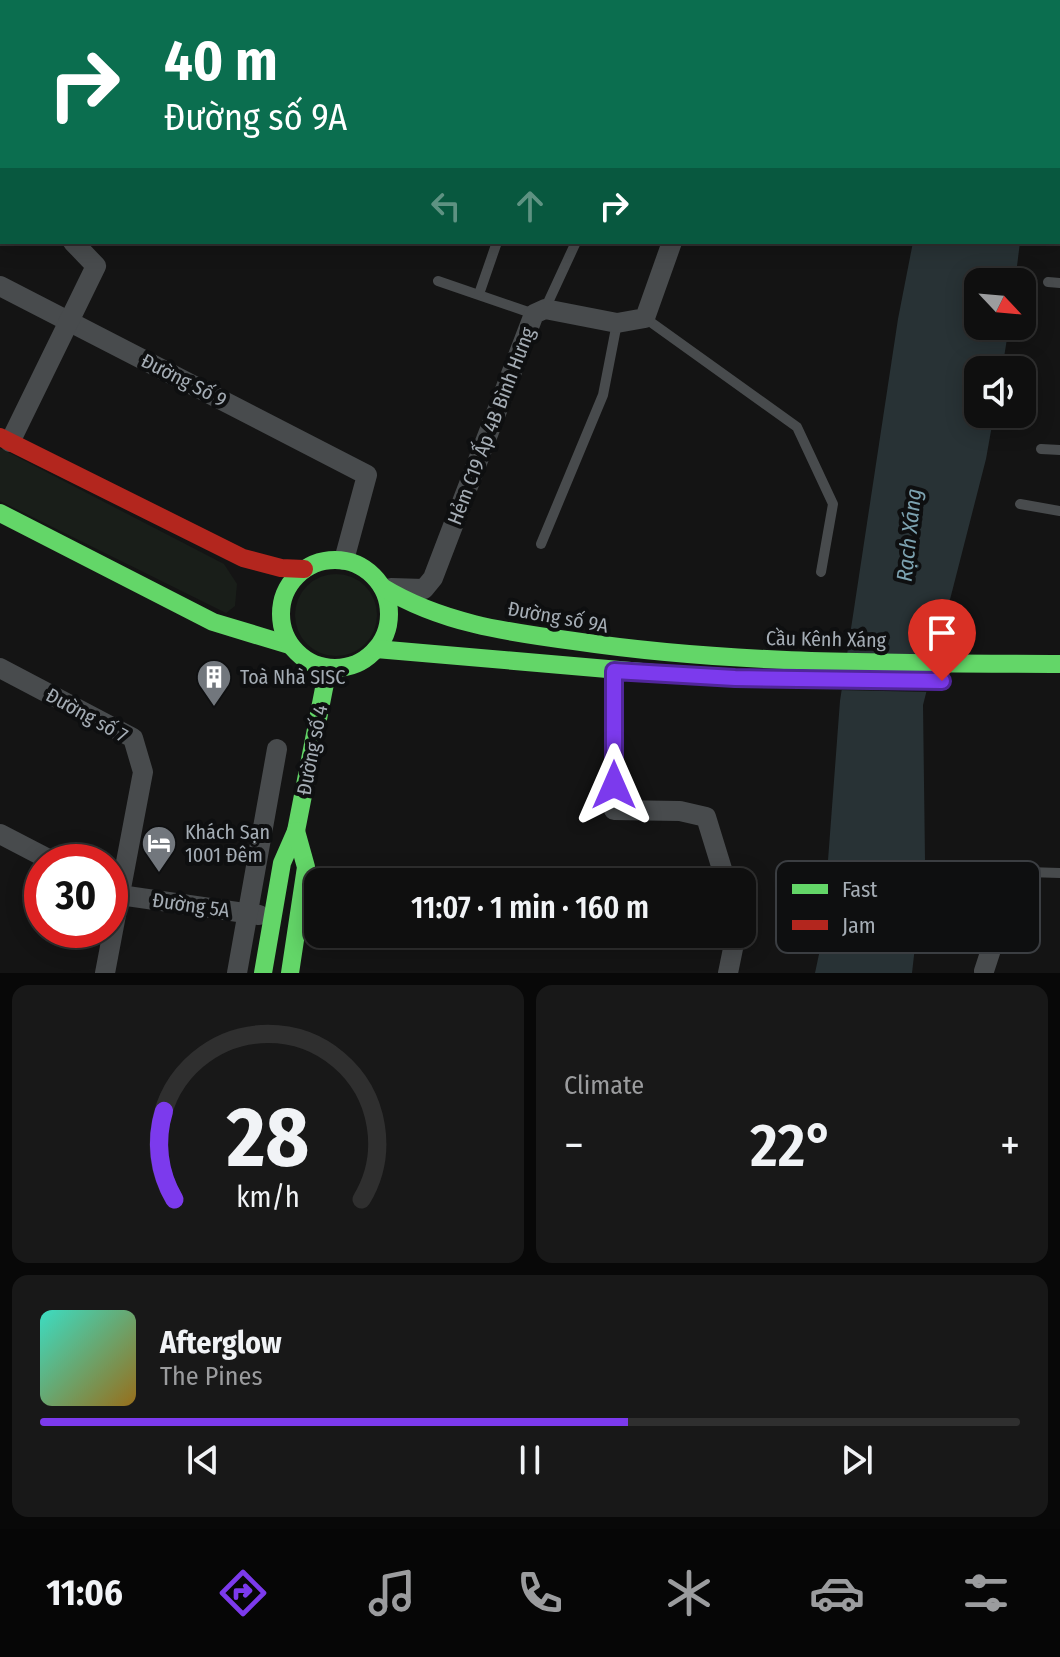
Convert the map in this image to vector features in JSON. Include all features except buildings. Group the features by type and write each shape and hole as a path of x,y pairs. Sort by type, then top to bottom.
{"main road":[{"path":"5,440 243,558 281,568 304,569"},
{"path":"0,513 213,622 289,645 310,663 328,668 346,668 376,649 389,619 382,587 359,564 344,560 328,560 304,569 291,581 280,612 289,645"},
{"name":"Đường số 9A","path":"382,587 415,609 447,620 615,649 735,660"},
{"path":"376,649 690,676"},
{"name":"Cầu Kênh Xáng","path":"735,660 1059,654"},
{"name":"Đường số 4","path":"263,973 282,863 296,831 328,668"},
{"name":"Cầu Kênh Xáng","path":"781,679 1060,682"},
{"name":"Đường số 4","path":"290,973 306,867 296,831"}],"street":[{"path":"5,440 96,266 75,244"},
{"path":"645,318 671,244"},
{"name":"Đường Số 9","path":"0,286 367,475 344,560"},
{"name":"Hẻm C19 Ấp 4B Bình Hưng","path":"382,587 412,591 424,589 433,578 540,311 617,323 645,318"},
{"name":"Đường số 7","path":"0,668 133,738 143,772 126,844"},
{"path":"614,671 614,810 680,811 706,817 722,868"},
{"path":"237,973 277,749"},
{"path":"0,834 24,846"},
{"name":"Đường 5A","path":"128,895 272,917"},
{"name":"Đường số 7","path":"105,973 108,948"},
{"path":"728,973 733,948"},
{"path":"984,971 990,953"}],"lane":[{"path":"479,294 496,244"},
{"path":"438,281 540,311 575,244"},
{"path":"1048,282 1060,283"},
{"path":"645,318 797,427 833,504 821,572"},
{"path":"541,544 603,395 617,323"},
{"path":"1041,449 1060,450"},
{"path":"1020,504 1060,511"},
{"path":"1040,872 1060,873"}],"shaded area":[{"path":"0,448 224,564 237,584 235,606 226,613 0,501"},
{"path":"336,574 352,578 365,586 373,599 377,615 373,631 365,644 352,652 336,656 320,652 307,644 299,631 295,615 299,599 307,586 320,578"}],"water":[{"name":"Rạch Xáng","path":"913,244 1020,244 1017,268 964,268 964,340 1007,340 1004,356 964,356 964,428 992,428 923,705 925,861 828,861 840,701 898,319"},
{"path":"819,953 914,953 912,973 815,973"}],"pier":[{"path":"843,654 938,656 930,692 837,690"}],"traffic: fast":[{"path":"0,513 213,622 289,645"},
{"path":"335,560 356,564 373,576 385,593 389,614 385,635 373,652 356,664 335,668 314,664 297,652 285,635 281,614 285,593 297,576 314,564 335,560"},
{"path":"382,587 427,609 475,624 634,649 756,659 1060,664"},
{"path":"376,649 677,675"},
{"path":"263,973 282,863 296,831 328,668"},
{"path":"290,973 306,867 296,831"}],"traffic: jam":[{"path":"0,437 243,558 281,568 304,569"}],"place":[{"name":"Toà Nhà SISC","path":"214,708"},
{"name":"Khách Sạn 1001 Đêm","path":"159,874"}],"route":[{"path":"614,785 614,671 735,678 942,681"}]}
